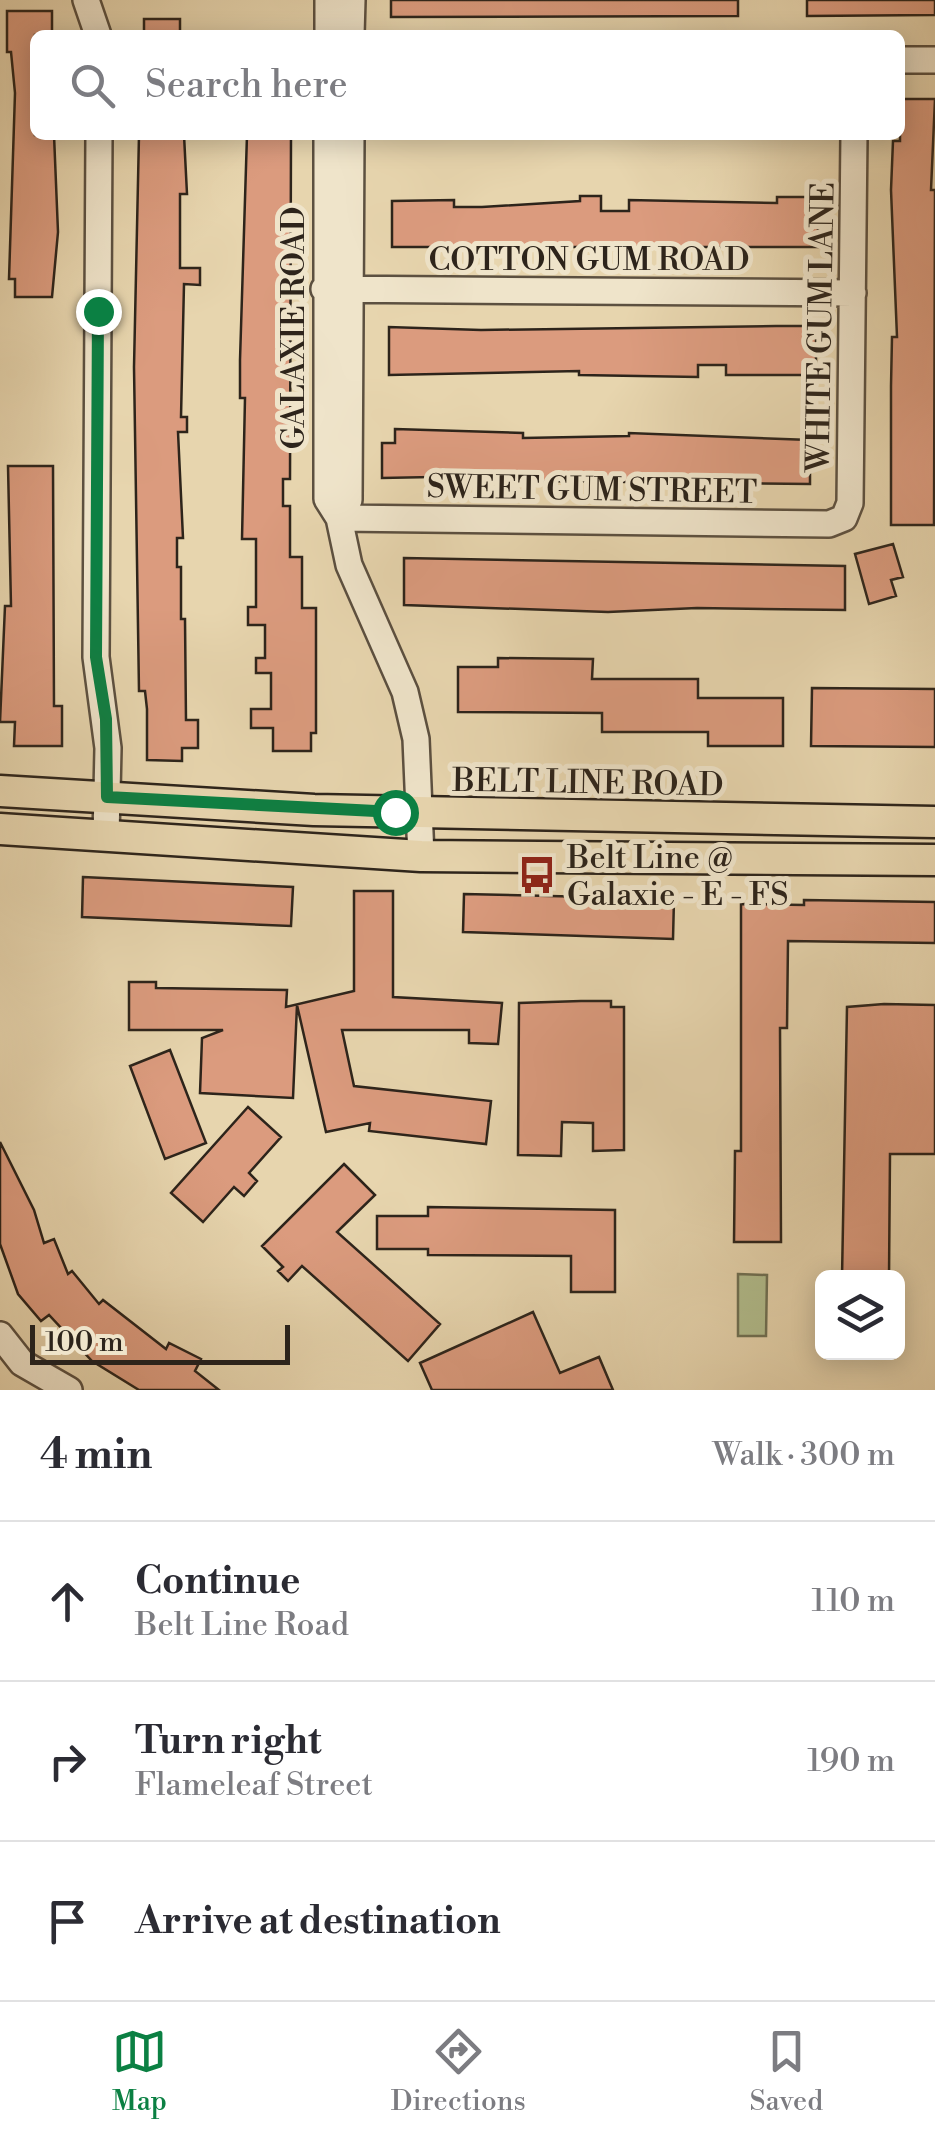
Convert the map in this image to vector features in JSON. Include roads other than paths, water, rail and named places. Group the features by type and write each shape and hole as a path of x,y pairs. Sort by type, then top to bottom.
{"main road":[{"name":"BELT LINE ROAD","path":"0,790 418,814 935,822"},
{"path":"0,829 421,856 935,860"}],"street":[{"path":"86,0 96,30"},
{"path":"328,0 328,30"},
{"path":"352,0 352,30"},
{"path":"905,60 935,60"},
{"path":"100,140 96,657 106,719 106,836"},
{"name":"GALAXIE ROAD","path":"326,140 350,500 339,518 349,565 406,692 416,739 421,856"},
{"name":"GALAXIE ROAD","path":"337,289 351,140"},
{"name":"WHITE GUM LANE","path":"844,518 850,503 854,140"},
{"name":"COTTON GUM ROAD","path":"337,289 852,294"},
{"name":"SWEET GUM STREET","path":"339,518 829,524 844,518"},
{"path":"0,1335 22,1363 69,1390"}],"place":[{"name":"Belt Line @ Galaxie - E - FS","path":"537,875"}]}
